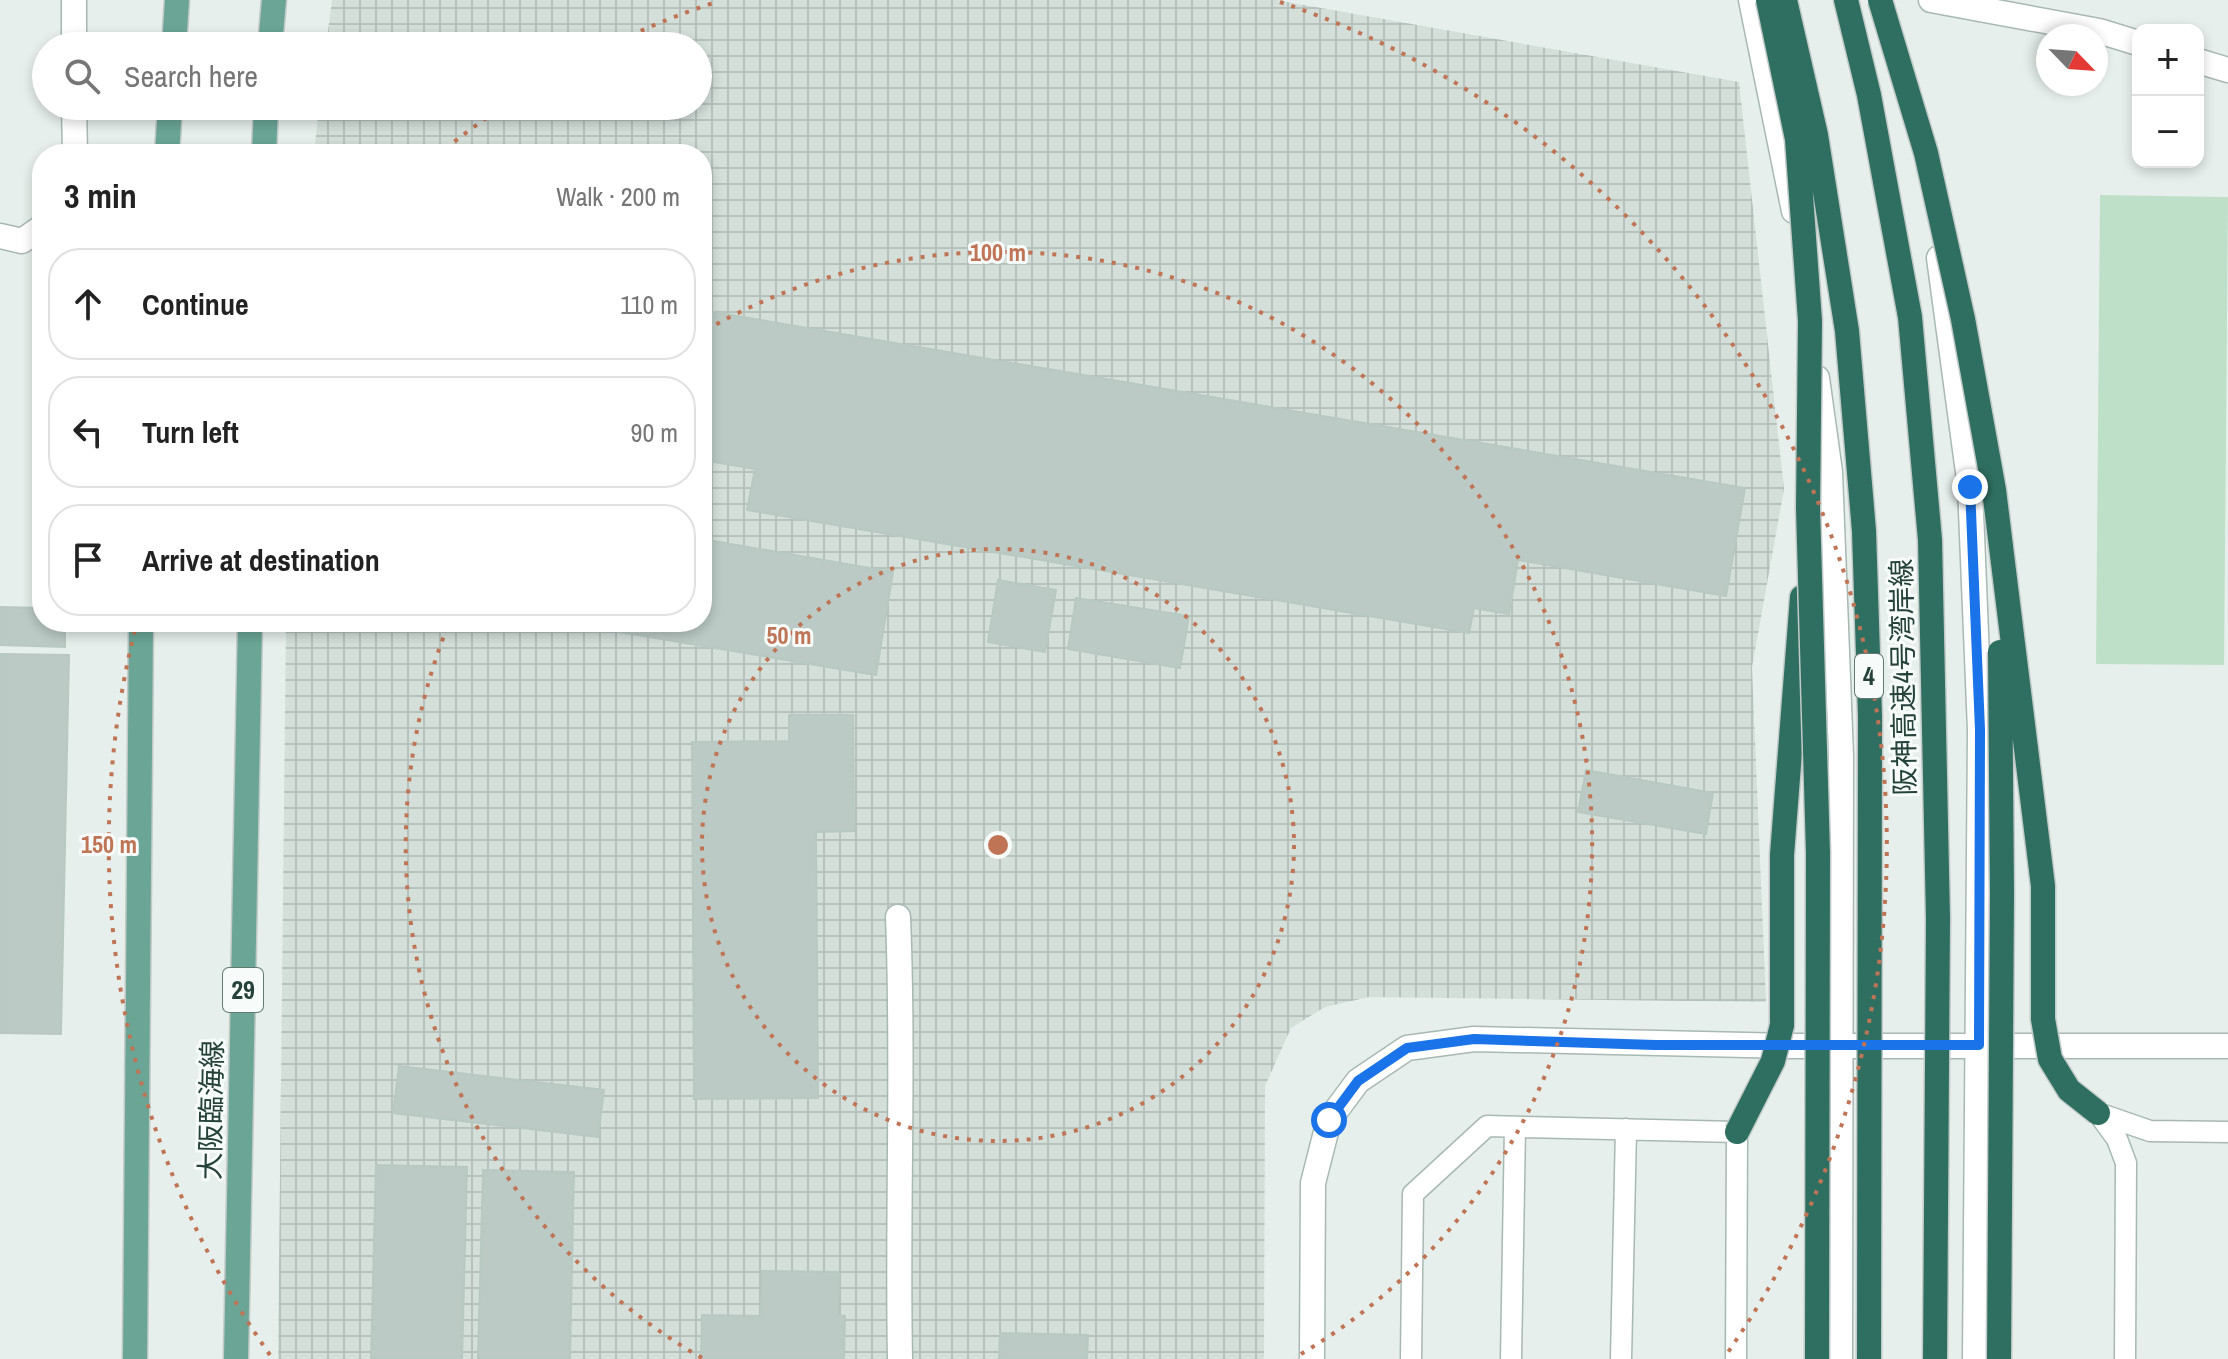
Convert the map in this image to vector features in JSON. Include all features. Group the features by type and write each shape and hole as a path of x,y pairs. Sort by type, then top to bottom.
{"highway":[{"path":"1768,0 1797,139 1810,321 1808,508 1818,853 1817,1359"},
{"name":"阪神高速4号湾岸線","path":"1785,0 1816,135 1845,316 1864,531 1870,716 1869,1359"},
{"name":"阪神高速4号湾岸線","path":"1846,0 1869,95 1910,317 1930,540 1938,903 1935,1359"},
{"path":"1880,0 1926,153 1963,319 1994,490 2043,886 2043,1019 2050,1059 2069,1090 2098,1113"},
{"path":"1994,490 2001,694 1999,1359"},
{"path":"1737,1132 1773,1061 1782,1025 1782,855 1808,508"}],"main road":[{"path":"175,32 177,0"},
{"path":"271,32 274,0"},
{"path":"168,144 169,120"},
{"path":"264,144 265,120"},
{"path":"135,1359 141,632"},
{"name":"大阪臨海線","path":"236,1359 250,632"}],"street":[{"path":"74,0 74,32"},
{"path":"1751,0 1797,226 1830,472 1841,756 1843,1045 1840,1359"},
{"path":"1893,0 1943,276 1970,487 1980,730 1975,1359"},
{"path":"1931,0 2099,31 2132,41"},
{"path":"2204,63 2228,70"},
{"path":"74,120 75,144"},
{"path":"0,236 22,241 32,234"},
{"path":"898,917 903,1038 897,1207 900,1359"},
{"path":"1312,1359 1313,1183 1329,1120 1358,1081 1407,1048 1474,1039 1843,1045 2228,1046"}],"lane":[{"path":"2098,1113 2150,1131 2228,1132"},
{"path":"2098,1113 2117,1139 2126,1163 2125,1359"},
{"path":"1411,1359 1413,1194 1487,1126 1737,1132 1736,1359"},
{"path":"1511,1359 1515,1127"},
{"path":"1621,1359 1626,1129"}],"shaded area":[{"path":"332,0 1276,0 1739,82 1784,489 1752,667 1766,1002 1369,997 1325,1007 1291,1028 1265,1086 1264,1359 278,1359 286,632 712,632 712,144 315,144 318,120 712,120 712,32 328,32"}],"green space":[{"path":"2100,195 2228,197 2224,665 2096,664"}],"building":[{"path":"712,312 1745,488 1726,596 1518,560 1509,614 1474,608 1469,633 747,510 755,469 712,462"},
{"path":"712,541 893,572 876,675 620,632 712,632"},
{"path":"998,580 1056,590 1045,652 988,642"},
{"path":"1076,598 1189,616 1180,668 1068,649"},
{"path":"0,607 32,608 32,632 65,632 65,647 0,645"},
{"path":"0,654 69,655 61,1034 0,1033"},
{"path":"789,715 853,715 854,831 816,832 818,1098 694,1099 692,742 789,741"},
{"path":"1586,770 1713,793 1706,834 1578,812"},
{"path":"399,1066 604,1090 598,1137 393,1113"},
{"path":"376,1165 467,1167 462,1359 371,1359"},
{"path":"483,1170 574,1172 570,1359 478,1359"},
{"path":"762,1271 839,1272 838,1315 845,1316 844,1359 701,1359 702,1315 761,1316"},
{"path":"1000,1333 1088,1335 1087,1359 999,1359"}],"route":[{"path":"1329,1120 1358,1081 1407,1048 1474,1039 1655,1045 1979,1045 1980,730 1970,487"}]}
